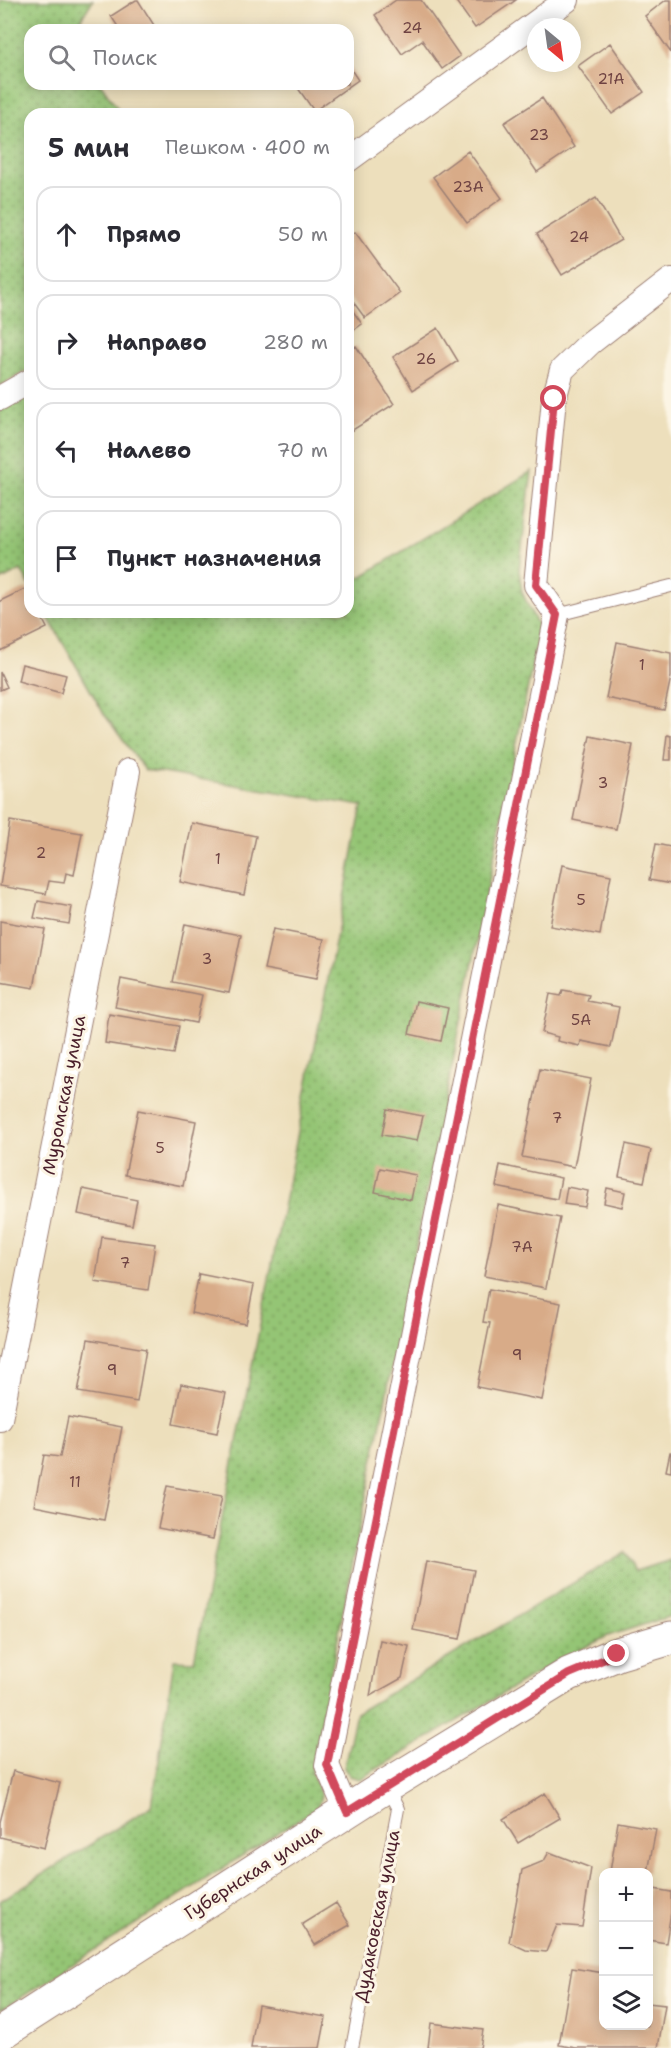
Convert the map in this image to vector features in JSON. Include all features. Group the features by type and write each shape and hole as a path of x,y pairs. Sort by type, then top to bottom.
{"street":[{"path":"354,156 567,0"},
{"path":"347,1812 327,1765 557,615 536,585 554,399 562,370 590,343 671,280"},
{"path":"0,398 24,384"},
{"name":"Муромская улица","path":"0,1419 128,771"},
{"name":"Губернская улица","path":"0,2034 386,1786 569,1674 617,1654 671,1638"}],"lane":[{"path":"557,615 671,586"},
{"name":"Дудаковская улица","path":"352,2048 398,1809 386,1786"}],"green space":[{"path":"0,0 93,0 78,24 24,24 24,90 105,90 117,108 24,108 24,372 0,386"},
{"path":"24,397 24,575 21,570 0,581 0,411"},
{"path":"532,471 519,570 522,592 538,626 536,646 311,1772 321,1795 318,1807 0,2011 0,1901 152,1806 174,1660 194,1661 362,806 145,770 104,714 48,618 354,618 354,577 356,580"},
{"path":"625,1552 635,1571 671,1560 671,1616 608,1636 559,1660 360,1779 350,1776 344,1768 356,1713"}],"building":[{"path":"138,0 153,24 116,24 111,16"},
{"path":"396,0 421,0 460,56 442,69 422,40 402,54 375,15"},
{"path":"455,0 516,0 475,28"},
{"path":"666,0 671,0 671,53 645,16"},
{"path":"610,43 644,92 612,114 581,70 581,64"},
{"path":"299,90 344,90 318,108 312,108"},
{"path":"542,98 574,147 537,172 504,123"},
{"path":"468,151 502,198 467,223 433,177"},
{"path":"596,198 621,240 562,275 537,234"},
{"path":"354,233 400,293 365,318 354,303"},
{"path":"354,313 362,324 354,330"},
{"path":"438,328 458,361 413,390 393,357"},
{"path":"356,346 394,404 354,429 354,347"},
{"path":"24,589 24,618 42,618 47,628 0,651 0,601"},
{"path":"617,642 671,653 671,677 664,710 606,698"},
{"path":"22,664 66,675 61,693 18,681"},
{"path":"0,672 7,687 0,690"},
{"path":"667,735 671,736 671,760 664,760"},
{"path":"590,736 633,745 616,829 573,820"},
{"path":"10,821 82,833 74,875 66,873 64,883 49,881 46,894 0,886"},
{"path":"192,823 256,836 244,895 180,882"},
{"path":"656,844 671,847 671,884 649,880"},
{"path":"562,865 611,875 600,935 550,926"},
{"path":"38,901 72,907 69,924 34,918"},
{"path":"0,921 45,929 34,988 0,982"},
{"path":"185,924 241,935 229,993 173,982"},
{"path":"273,929 324,939 316,979 264,969"},
{"path":"121,979 202,995 196,1023 115,1007"},
{"path":"563,990 589,995 587,1001 619,1007 611,1047 581,1041 580,1046 557,1041 558,1037 542,1033 550,994 561,996"},
{"path":"416,1001 448,1008 441,1041 409,1034"},
{"path":"109,1014 179,1026 174,1054 105,1043"},
{"path":"540,1069 591,1079 574,1167 522,1157"},
{"path":"387,1109 423,1116 417,1141 382,1135"},
{"path":"138,1110 196,1121 183,1186 125,1175"},
{"path":"626,1144 651,1150 644,1182 619,1177"},
{"path":"500,1165 561,1178 557,1199 496,1187"},
{"path":"380,1168 416,1175 411,1200 375,1192"},
{"path":"567,1187 588,1191 585,1207 564,1204"},
{"path":"607,1188 625,1192 622,1207 604,1203"},
{"path":"83,1189 137,1200 132,1225 78,1214"},
{"path":"498,1205 560,1218 546,1288 484,1276"},
{"path":"102,1237 155,1244 148,1290 95,1282"},
{"path":"199,1274 254,1285 246,1324 191,1313"},
{"path":"489,1289 561,1303 542,1400 477,1387 490,1323 483,1322"},
{"path":"88,1339 146,1349 137,1402 78,1392"},
{"path":"181,1384 226,1393 217,1433 173,1424"},
{"path":"68,1417 122,1427 104,1520 34,1506 44,1455 60,1457"},
{"path":"671,1452 671,1472 666,1471"},
{"path":"167,1486 222,1496 213,1539 158,1528"},
{"path":"426,1561 474,1570 460,1639 413,1630"},
{"path":"380,1640 409,1646 402,1678 370,1696"},
{"path":"13,1771 60,1783 44,1848 0,1837 0,1822"},
{"path":"545,1793 560,1818 518,1843 503,1819"},
{"path":"618,1822 656,1829 649,1868 611,1868"},
{"path":"549,1852 591,1868 582,1927 557,1925 546,1952 526,1950 509,1942 522,1870 544,1861"},
{"path":"653,1889 671,1892 671,1912 666,1943 653,1941"},
{"path":"336,1903 350,1925 315,1945 302,1924"},
{"path":"572,1968 599,1972 599,2030 653,2030 653,2004 665,2005 658,2048 576,2048 559,2045"},
{"path":"258,2005 326,2017 320,2048 251,2048"},
{"path":"431,2023 483,2030 480,2048 428,2048"}],"route":[{"path":"554,399 536,585 557,615 327,1765 347,1812 569,1674 617,1654"}]}
